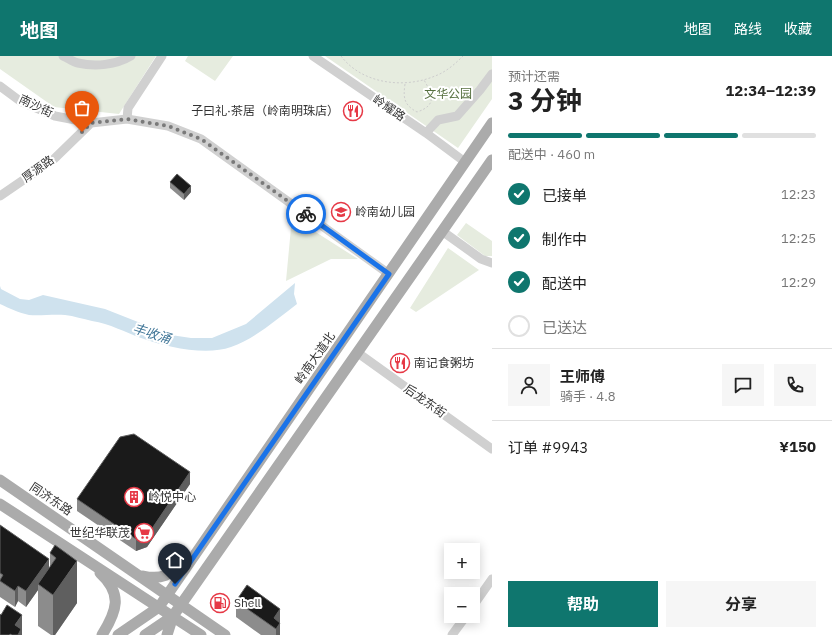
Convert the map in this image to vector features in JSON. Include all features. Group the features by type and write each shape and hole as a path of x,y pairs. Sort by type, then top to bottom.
{"main road":[{"name":"岭南大道北","path":"118,635 159,607 168,595 492,123"},
{"path":"167,635 174,616 182,604 492,160"},
{"path":"308,424 299,429 293,425 294,420 309,398 312,386"},
{"name":"同济东路","path":"0,480 225,635"},
{"path":"0,504 201,635"},
{"path":"140,575 155,578 170,574 196,553"},
{"path":"83,558 104,577 115,593 115,609 111,622 102,635"},
{"path":"145,635 174,616"}],"street":[{"path":"64,56 77,63 100,65 123,61 131,56"},
{"path":"127,119 128,108 162,56"},
{"name":"岭耀路","path":"313,56 426,133 465,162"},
{"path":"426,133 438,120 457,116 492,74"},
{"name":"南沙街","path":"0,86 20,101 55,116 91,123 127,119 168,126 201,139 389,274"},
{"name":"厚源路","path":"0,196 54,159 91,123"},
{"path":"442,231 481,259 492,263"},
{"name":"后龙东街","path":"358,353 492,449"},
{"path":"480,596 492,579"},
{"path":"452,635 461,623"}],"path":[{"path":"341,56 363,74 383,82 405,84 436,76 446,71 463,56"},
{"path":"405,84 403,98 409,107 417,112 428,106 432,98 431,92 424,80"}],"green space":[{"path":"0,56 156,56 119,114 54,107 0,69"},
{"path":"188,56 233,56 215,81 185,61"},
{"name":"文华公园","path":"325,56 492,56 492,99 458,148"},
{"path":"292,217 358,259 331,259 286,281"},
{"path":"466,223 492,241 492,256 485,256 457,235"},
{"path":"448,248 479,270 416,312 410,308"}],"water":[{"name":"丰收涌","path":"295,283 294,294 297,304 249,339 231,347 210,351 186,349 162,344 141,338 105,324 72,316 29,315 0,304 0,286 1,289 20,299 29,300 43,295 105,309 171,335 191,338 212,338 246,324"}],"building":[{"path":"177,174 191,186 184,194 170,182"},
{"name":"岭悦中心","path":"134,434 190,472 147,536 136,539 77,499 120,437"},
{"path":"0,525 49,559 26,591 18,586 15,591 0,581 3,575 0,573"},
{"path":"55,545 77,561 53,595 38,584 56,558 50,553"},
{"path":"247,585 280,609 274,618 280,623 276,629 236,601"},
{"path":"7,605 22,615 15,625 21,629 18,635 0,635 0,614 1,615"}],"way so far":[{"path":"82,132 91,123 127,119 168,126 201,139 306,214"}],"place":[{"name":"子曰礼·茶居（岭南明珠店）","path":"353,111"},
{"name":"岭南幼儿园","path":"341,212"},
{"name":"南记食粥坊","path":"400,363"},
{"name":"岭悦中心","path":"134,497"},
{"name":"世纪华联茂","path":"144,533"},
{"name":"Shell","path":"220,603"}],"route":[{"path":"175,584 389,274 306,214"}]}
